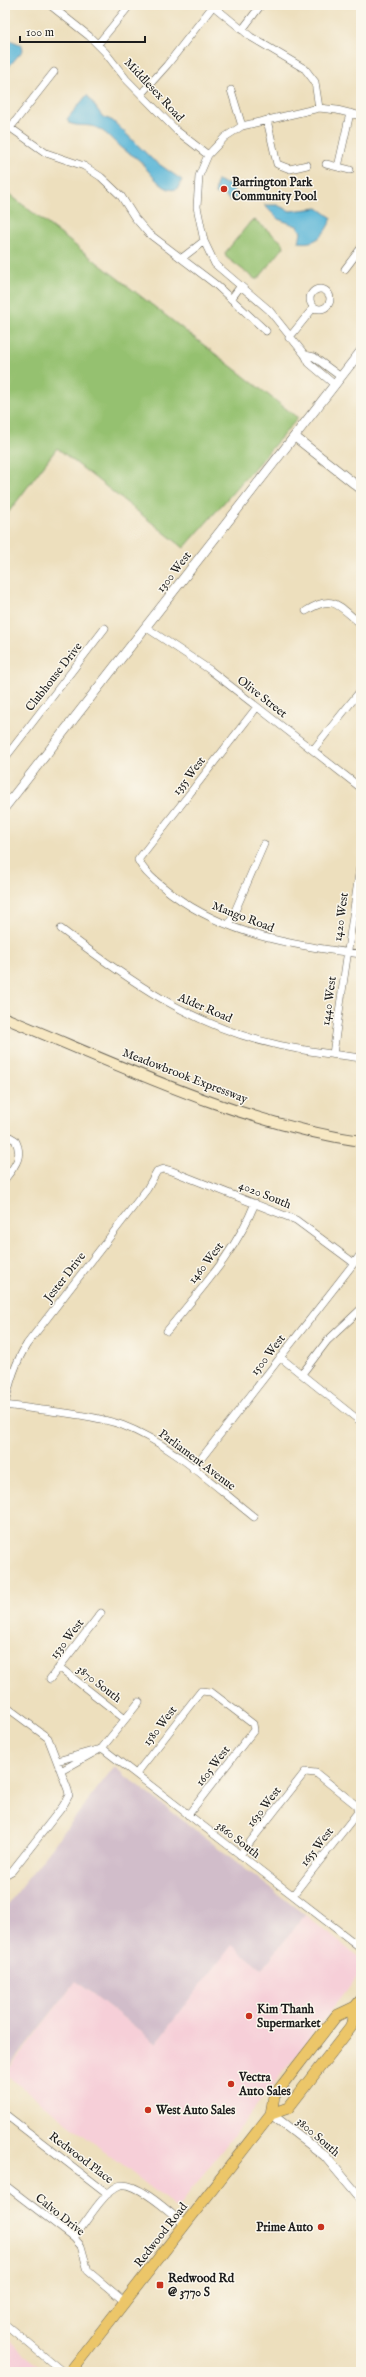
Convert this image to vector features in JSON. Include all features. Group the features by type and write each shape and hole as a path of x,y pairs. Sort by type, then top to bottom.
{"main road":[{"name":"Meadowbrook Expressway","path":"5,1018 220,1105 294,1128 361,1141"},
{"name":"Redwood Road","path":"70,2372 271,2114 274,2096 336,2016 358,2004"},
{"name":"Redwood Road","path":"271,2114 288,2108 351,2027 358,2004"}],"street":[{"name":"Middlesex Road","path":"50,5 98,44 141,94 183,137 208,155"},
{"path":"98,44 130,5"},
{"path":"242,30 261,5"},
{"path":"141,94 159,76 212,6 242,30 306,69 315,82 319,108"},
{"path":"54,72 8,126 46,154 84,166 101,177 121,196 135,218 148,233 182,258 266,331"},
{"path":"231,90 242,126"},
{"path":"338,381 309,363 269,310 240,287 215,264 204,242 196,197 199,176 208,155 225,137 242,126 319,108 350,112 361,116"},
{"path":"338,167 350,112"},
{"path":"267,120 277,164 290,169 307,165"},
{"path":"326,164 350,170"},
{"path":"182,258 204,242"},
{"path":"345,268 361,248"},
{"path":"231,300 240,287"},
{"path":"290,338 314,307"},
{"name":"1300 West","path":"5,807 147,628 361,351"},
{"path":"295,437 361,489"},
{"path":"306,611 319,602 328,601 338,606 361,624"},
{"name":"Clubhouse Drive","path":"5,758 105,628"},
{"name":"Olive Street","path":"147,628 210,670 361,788"},
{"path":"313,750 361,690"},
{"name":"1355 West","path":"138,860 257,707"},
{"path":"229,925 264,844"},
{"name":"Mango Road","path":"138,860 144,872 177,898 229,925 279,942 361,954"},
{"name":"1420 West","path":"347,952 361,860"},
{"name":"Alder Road","path":"61,929 131,982 176,1009 210,1024 253,1039 286,1047 361,1058"},
{"name":"1440 West","path":"332,1054 347,952"},
{"path":"5,1134 15,1140 20,1154 15,1166 5,1179"},
{"name":"4020 South","path":"157,1171 164,1169 172,1171 255,1203 307,1226 354,1264"},
{"name":"Jester Drive","path":"5,1405 11,1376 18,1358 27,1344 147,1189 157,1171"},
{"name":"1460 West","path":"167,1331 234,1245 255,1203"},
{"name":"1500 West","path":"193,1469 361,1254"},
{"path":"302,1374 327,1341 361,1309"},
{"path":"280,1357 361,1422"},
{"name":"Parliament Avenue","path":"5,1405 120,1424 161,1444 254,1517"},
{"name":"1530 West","path":"50,1679 101,1613"},
{"name":"3870 South","path":"59,1667 125,1719"},
{"name":"1605 West","path":"188,1815 254,1730 253,1724 211,1692 201,1691"},
{"name":"1580 West","path":"136,1774 201,1691"},
{"path":"61,1771 102,1748 139,1702"},
{"path":"5,1706 45,1735 58,1762 68,1790 67,1801 12,1871 6,1875"},
{"path":"58,1762 76,1754 102,1748"},
{"name":"3860 South","path":"102,1748 361,1948"},
{"name":"1655 West","path":"293,1895 358,1812 356,1805 316,1773 305,1772"},
{"name":"1630 West","path":"240,1855 305,1772"},
{"name":"Redwood Place","path":"5,2114 108,2194 117,2186 130,2185 185,2224"},
{"name":"3800 South","path":"271,2114 325,2156 361,2199"},
{"name":"Calvo Drive","path":"5,2185 74,2238 81,2246 88,2271 125,2302"},
{"path":"74,2238 108,2194"},
{"path":"5,2324 63,2372"}],"shaded area":[{"path":"114,1767 305,1915 262,1969 232,1945 156,2043 76,1981 5,2072 5,1908"},
{"path":"305,1915 361,1959 361,1972 177,2208 5,2074 76,1981 156,2043 232,1944 262,1969"},
{"path":"5,2335 20,2351 47,2372 5,2372"}],"green space":[{"path":"5,191 298,418 184,548 57,448 5,517"},
{"path":"255,220 283,243 284,247 258,279 255,279 226,257 225,253 251,221"}],"water":[{"path":"5,38 22,45 23,50 5,71"},
{"path":"87,95 102,116 113,121 153,160 182,180 178,188 173,190 162,185 151,175 139,160 121,148 99,129 92,126 69,123 67,119"},
{"name":"Barrington Park Community Pool","path":"217,180 229,185 238,196 231,201 223,194 215,194"},
{"path":"264,205 277,205 290,211 318,208 332,218 327,228 316,240 311,242 299,242 301,232 297,226 278,219"}],"place":[{"name":"Barrington Park Community Pool","path":"224,189"},
{"name":"Kim Thanh Supermarket","path":"249,2016"},
{"name":"Vectra Auto Sales","path":"231,2084"},
{"name":"West Auto Sales","path":"148,2110"},
{"name":"Prime Auto","path":"321,2227"},
{"name":"Redwood Rd @ 3770 S","path":"160,2285"}]}
